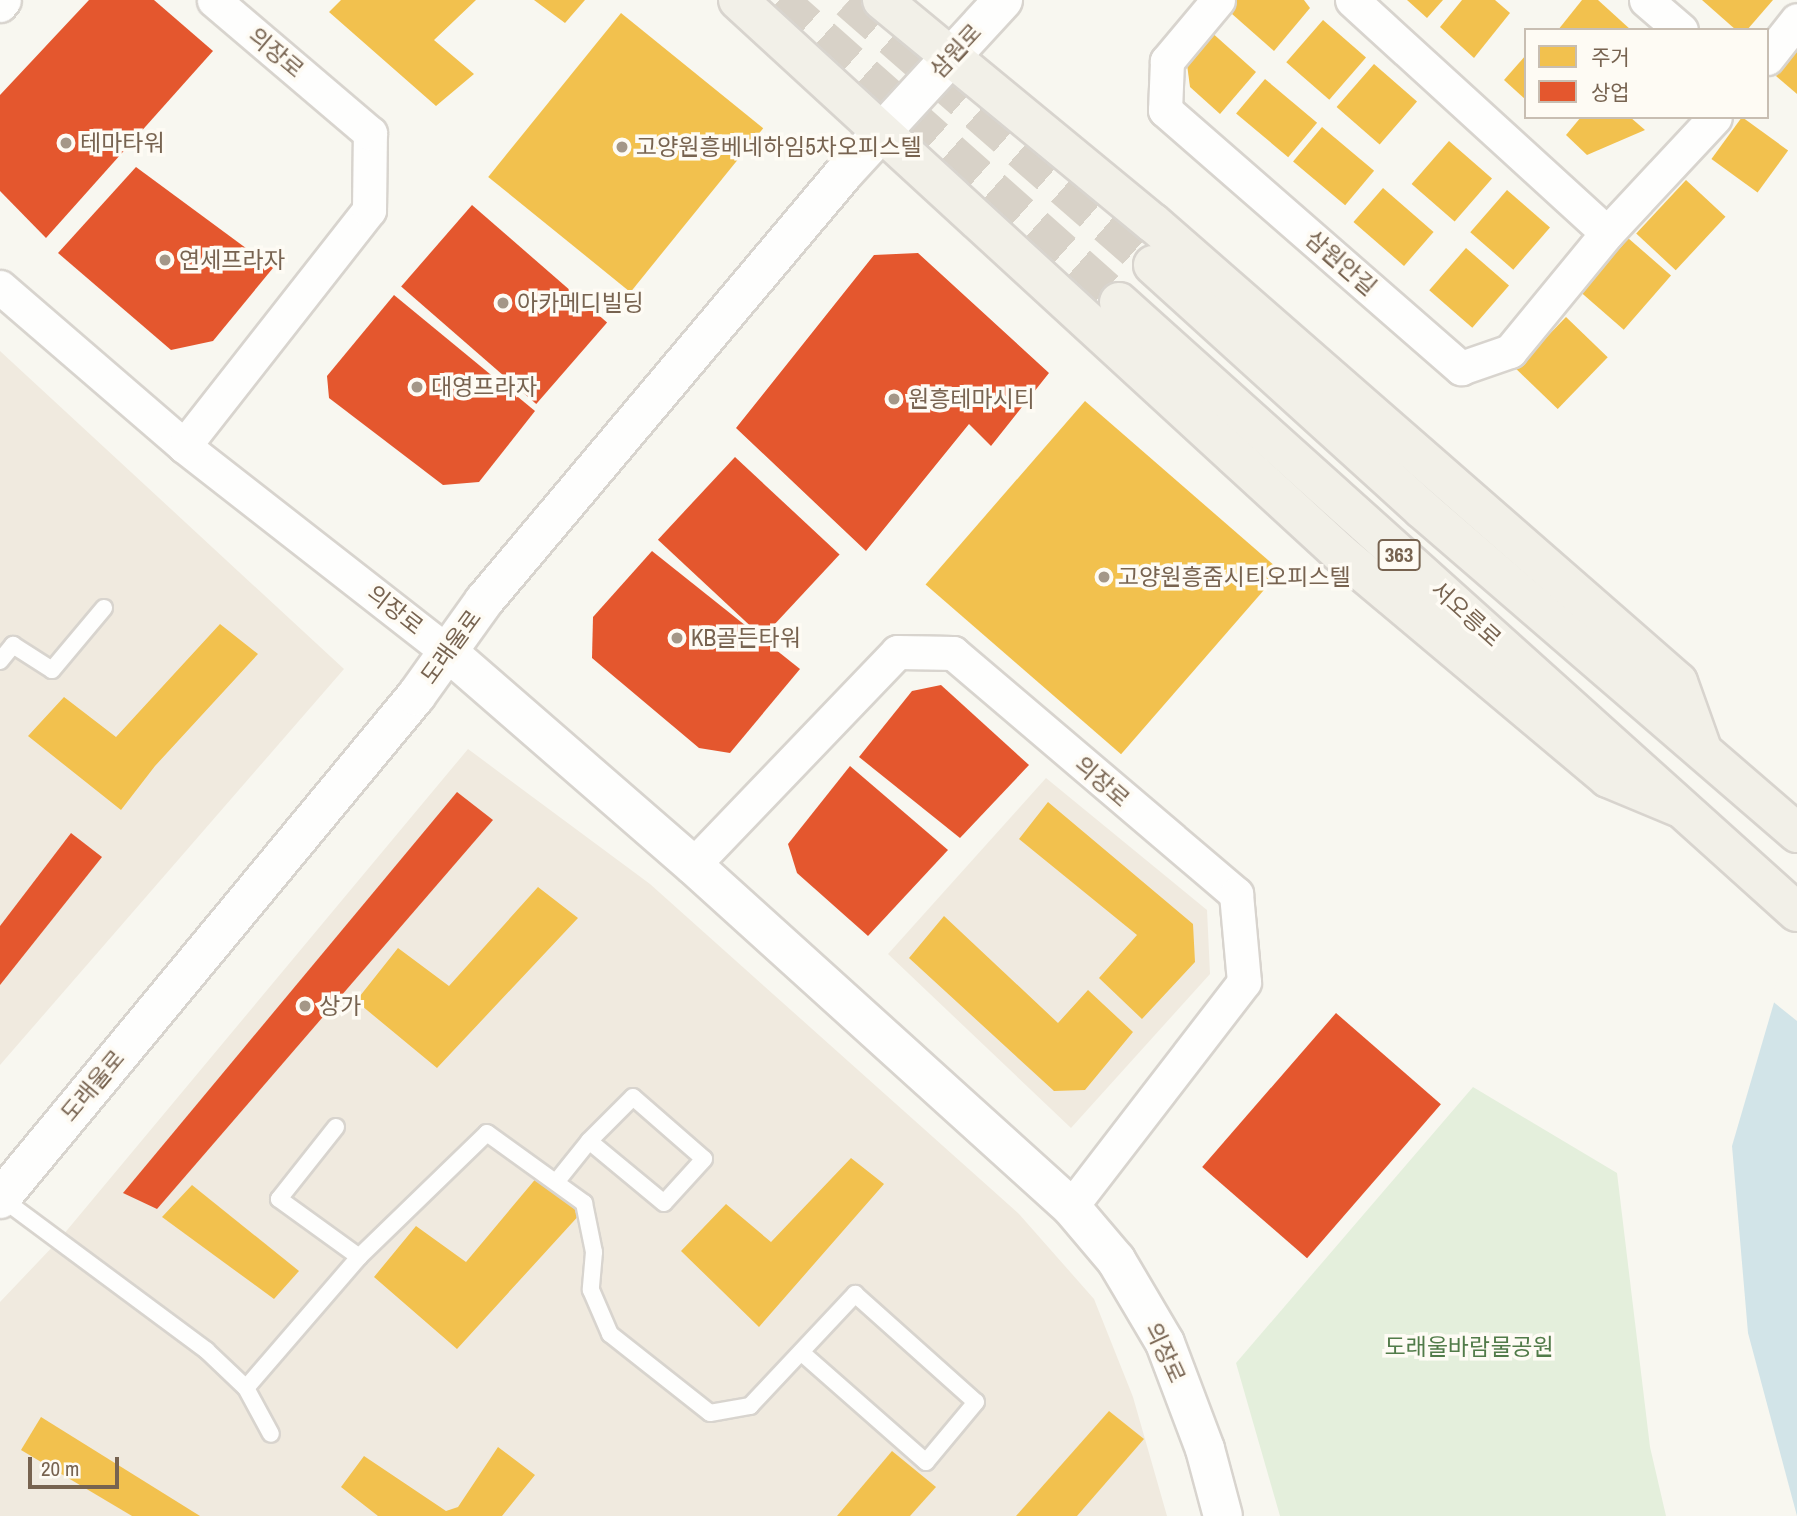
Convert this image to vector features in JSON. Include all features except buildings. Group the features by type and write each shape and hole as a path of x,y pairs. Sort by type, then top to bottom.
{"main road":[{"path":"738,0 883,129 1340,553 1608,778 1682,811"},
{"path":"882,0 1153,223 1678,681 1707,753"},
{"name":"삼원로","path":"909,101 1003,0"},
{"name":"도래울로","path":"0,1198 448,652 484,601 909,101"},
{"name":"363","path":"1153,265 1422,509 1797,832"},
{"name":"서오릉로","path":"1119,302 1682,811"},
{"name":"의장로","path":"448,652 694,865 1071,1207 1116,1260 1165,1343 1205,1449 1223,1516"},
{"name":"363","path":"1682,811 1797,912"}],"street":[{"path":"0,5 4,0"},
{"name":"의장로","path":"184,446 369,210 370,133 214,0"},
{"name":"삼원안길","path":"1218,0 1167,61 1164,110 1461,368 1510,351 1607,233 1713,119"},
{"path":"1352,0 1607,233"},
{"path":"1646,0 1679,28"},
{"path":"1769,55 1797,20"},
{"name":"의장로","path":"0,287 184,446 448,652"},
{"name":"의장로","path":"694,865 897,652 953,653 1236,894 1244,982 1071,1207"}],"lane":[{"path":"0,661 13,645 52,670 104,608"},
{"path":"557,1181 589,1141 633,1097 704,1159 664,1203 589,1141"},
{"path":"336,1127 279,1199 359,1257"},
{"path":"246,1388 359,1257 487,1133 584,1203 594,1252 591,1290 610,1334 710,1413 750,1406 855,1294 976,1402 926,1462 802,1353"},
{"path":"0,1198 206,1350 246,1388 271,1434"}],"shaded area":[{"path":"0,351 344,669 0,1065"},
{"path":"468,749 650,884 1019,1214 1094,1299 1133,1397 1167,1516 0,1516 0,1302 58,1241"},
{"path":"1046,778 1207,910 1210,974 1071,1128 888,954"},
{"path":"1797,924 1797,1516 1748,1333 1732,1146"}],"green space":[{"name":"도래울바람물공원","path":"1473,1087 1617,1173 1650,1447 1666,1516 1280,1516 1236,1363"}],"pier":[{"path":"1797,921 1797,1021 1771,1000"}],"tunnel":[{"path":"779,0 1119,302"},
{"path":"849,0 1153,265"}],"place":[{"name":"테마타워","path":"66,143"},
{"name":"고양원흥베네하임5차오피스텔","path":"622,147"},
{"name":"연세프라자","path":"165,260"},
{"name":"아카메디빌딩","path":"503,303"},
{"name":"대영프라자","path":"417,387"},
{"name":"원흥테마시티","path":"894,399"},
{"name":"고양원흥줌시티오피스텔","path":"1104,577"},
{"name":"KB골든타워","path":"677,638"},
{"name":"상가","path":"305,1006"}]}
